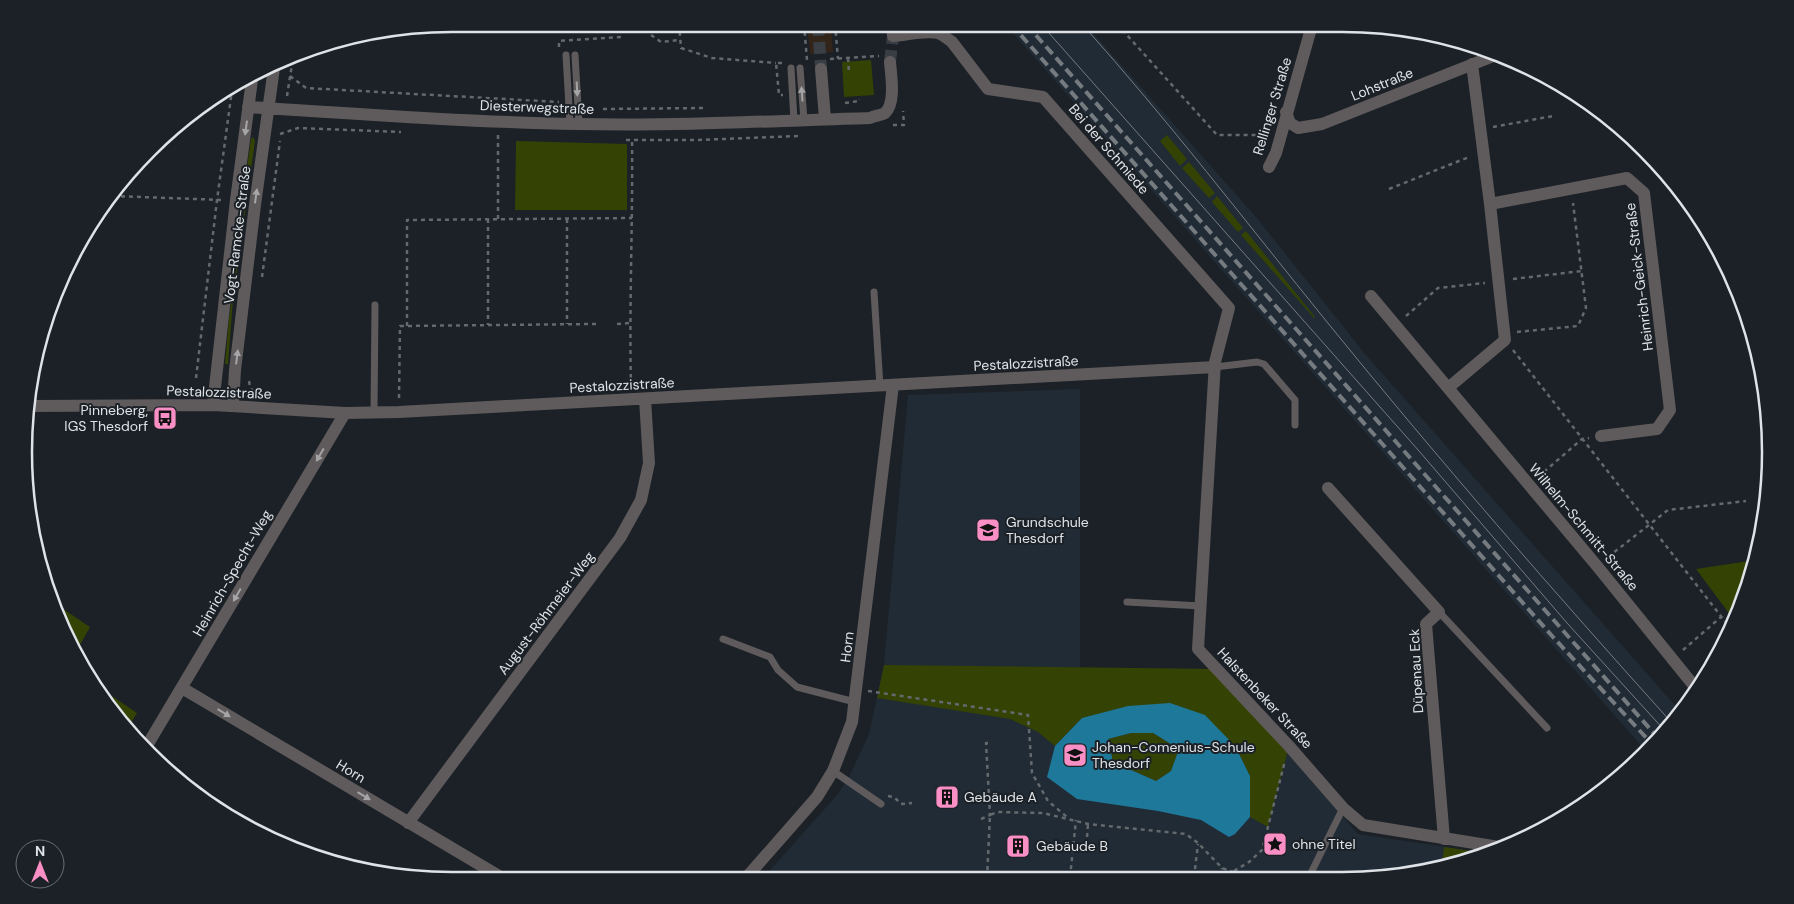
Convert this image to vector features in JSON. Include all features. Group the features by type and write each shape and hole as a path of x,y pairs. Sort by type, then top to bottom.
{"street":[{"name":"Bei der Schmiede","path":"930,32 939,33 952,42 988,89 1043,97 1229,308 1215,367"},
{"name":"Rellinger Straße","path":"1269,167 1276,153 1310,32"},
{"name":"Lohstraße","path":"1286,112 1290,122 1298,128 1322,124 1487,58"},
{"name":"Diesterwegstraße","path":"248,107 575,124 632,125 870,118 885,113 890,105 892,97 886,59"},
{"path":"820,63 825,119"},
{"path":"1448,388 1505,336 1472,64"},
{"name":"Vogt-Ramcke-Straße","path":"233,406 238,351 273,72"},
{"name":"Vogt-Ramcke-Straße","path":"213,405 236,200 251,84"},
{"name":"Heinrich-Geick-Straße","path":"1490,204 1627,178 1644,192 1670,410 1657,429 1601,436"},
{"name":"Wilhelm-Schmitt-Straße","path":"1371,296 1597,566 1692,683"},
{"name":"Pestalozzistraße","path":"35,406 213,405 374,413 1215,367"},
{"name":"Halstenbeker Straße","path":"1215,367 1198,649 1289,746 1343,808 1363,825 1487,845"},
{"name":"Horn","path":"751,872 817,797 833,771 852,722 886,385"},
{"name":"August-Röhmeier-Weg","path":"408,822 620,538 641,500 648,463 645,399"},
{"name":"Heinrich-Specht-Weg","path":"149,742 346,413"},
{"path":"1328,488 1439,612"},
{"name":"Düpenau Eck","path":"1439,612 1426,624 1444,839"},
{"name":"Horn","path":"182,688 492,872"}],"lane":[{"path":"566,55 575,124"},
{"path":"575,55 575,124"},
{"path":"799,120 800,65"},
{"path":"791,68 799,120"},
{"path":"874,292 886,385"},
{"path":"374,413 375,305"},
{"path":"1215,367 1257,362 1264,364 1295,400 1295,425"},
{"path":"1127,602 1201,606"},
{"path":"1439,612 1547,728"},
{"path":"723,639 770,657 778,670 797,687 856,696"},
{"path":"833,771 877,802"},
{"path":"1311,872 1343,808"}],"path":[{"path":"680,32 681,48 712,58 784,63"},
{"path":"804,32 807,61"},
{"path":"836,32 838,59"},
{"path":"1124,32 1217,136 1280,135"},
{"path":"651,35 661,42 680,40"},
{"path":"559,48 558,41 621,37"},
{"path":"848,58 849,74"},
{"path":"800,65 807,61 820,63 848,58 886,59"},
{"path":"776,63 777,69"},
{"path":"261,282 284,108 292,64"},
{"path":"196,378 231,96"},
{"path":"845,102 859,101 859,99"},
{"path":"1479,129 1553,116"},
{"path":"496,121 498,220"},
{"path":"631,400 632,125"},
{"path":"898,125 904,125"},
{"path":"1389,189 1482,152"},
{"path":"1571,189 1586,308 1578,326 1505,336 1582,439 1726,622"},
{"path":"120,196 236,200"},
{"path":"407,326 407,220 632,218"},
{"path":"488,219 488,326"},
{"path":"568,219 568,324"},
{"path":"617,324 630,323"},
{"path":"399,412 400,326 596,324"},
{"path":"249,380 250,387 259,397"},
{"path":"1529,484 1582,439 1601,436"},
{"path":"1597,566 1668,510 1746,500"},
{"path":"1672,659 1722,617"},
{"path":"856,696 1028,715 1032,773 1048,801 1068,818"},
{"path":"986,872 990,814 986,743 992,743"},
{"path":"980,819 996,812 1043,813 1088,824 1186,834 1198,842 1222,868 1233,872 1249,862 1262,850 1289,746"},
{"path":"877,802 881,794 894,797 901,804 912,803"},
{"path":"1071,872 1076,820"},
{"path":"1087,837 1088,824"},
{"path":"1195,872 1198,842"},
{"path":"1221,872 1222,868"}],"shaded area":[{"path":"808,32 832,32 833,52 810,54"},
{"path":"1012,32 1092,32 1256,217 1366,355 1676,706 1642,746"},
{"name":"Johan-Comenius-Schule Thesdorf","path":"1080,389 1080,668 1216,669 1358,834 1471,851 1397,868 1342,872 768,872 838,794 850,775 869,734 884,665 908,395"}],"green space":[{"path":"871,60 874,95 844,97 842,62"},
{"path":"1167,135 1187,159 1180,166 1160,141"},
{"path":"253,137 255,141 233,299 228,364 225,364 229,319 247,192 247,167 251,139"},
{"path":"516,141 627,144 627,210 515,210"},
{"path":"1189,162 1215,193 1209,198 1182,168"},
{"path":"1217,196 1243,228 1238,232 1212,202"},
{"path":"1246,231 1315,317 1314,318 1241,235"},
{"path":"1747,561 1730,614 1696,569"},
{"path":"62,609 90,627 80,645"},
{"path":"884,665 1216,669 1289,746 1268,827 1250,817 1250,776 1235,746 1082,718 1055,746 1038,732 1010,719 877,698"},
{"path":"110,695 137,713 131,722"},
{"path":"1131,733 1153,733 1179,749 1171,771 1156,781 1113,762 1108,739"},
{"path":"1444,847 1471,851 1451,857 1443,859"}],"water":[{"path":"1170,703 1205,715 1235,746 1250,776 1250,817 1235,834 1229,837 1201,820 1158,811 1077,799 1047,777 1055,746 1082,718 1128,706","holes":["1131,733 1153,733 1179,749 1171,771 1156,781 1113,762 1108,739"]}],"tunnel":[{"path":"819,32 821,69"},
{"path":"890,62 893,36"}],"tram line":[{"path":"1048,32 1419,451 1567,623 1660,725"},
{"path":"1089,32 1176,134 1411,424 1540,575 1667,717"}],"railway":[{"path":"1018,32 1553,637 1648,739"},
{"path":"1033,32 1654,733"}],"place":[{"name":"Pinneberg, IGS Thesdorf","path":"165,418"},
{"name":"Grundschule Thesdorf","path":"988,530"},
{"name":"Johan-Comenius-Schule Thesdorf","path":"1075,755"},
{"name":"Gebäude A","path":"947,797"},
{"name":"ohne Titel","path":"1275,844"},
{"name":"Gebäude B","path":"1018,846"}]}
